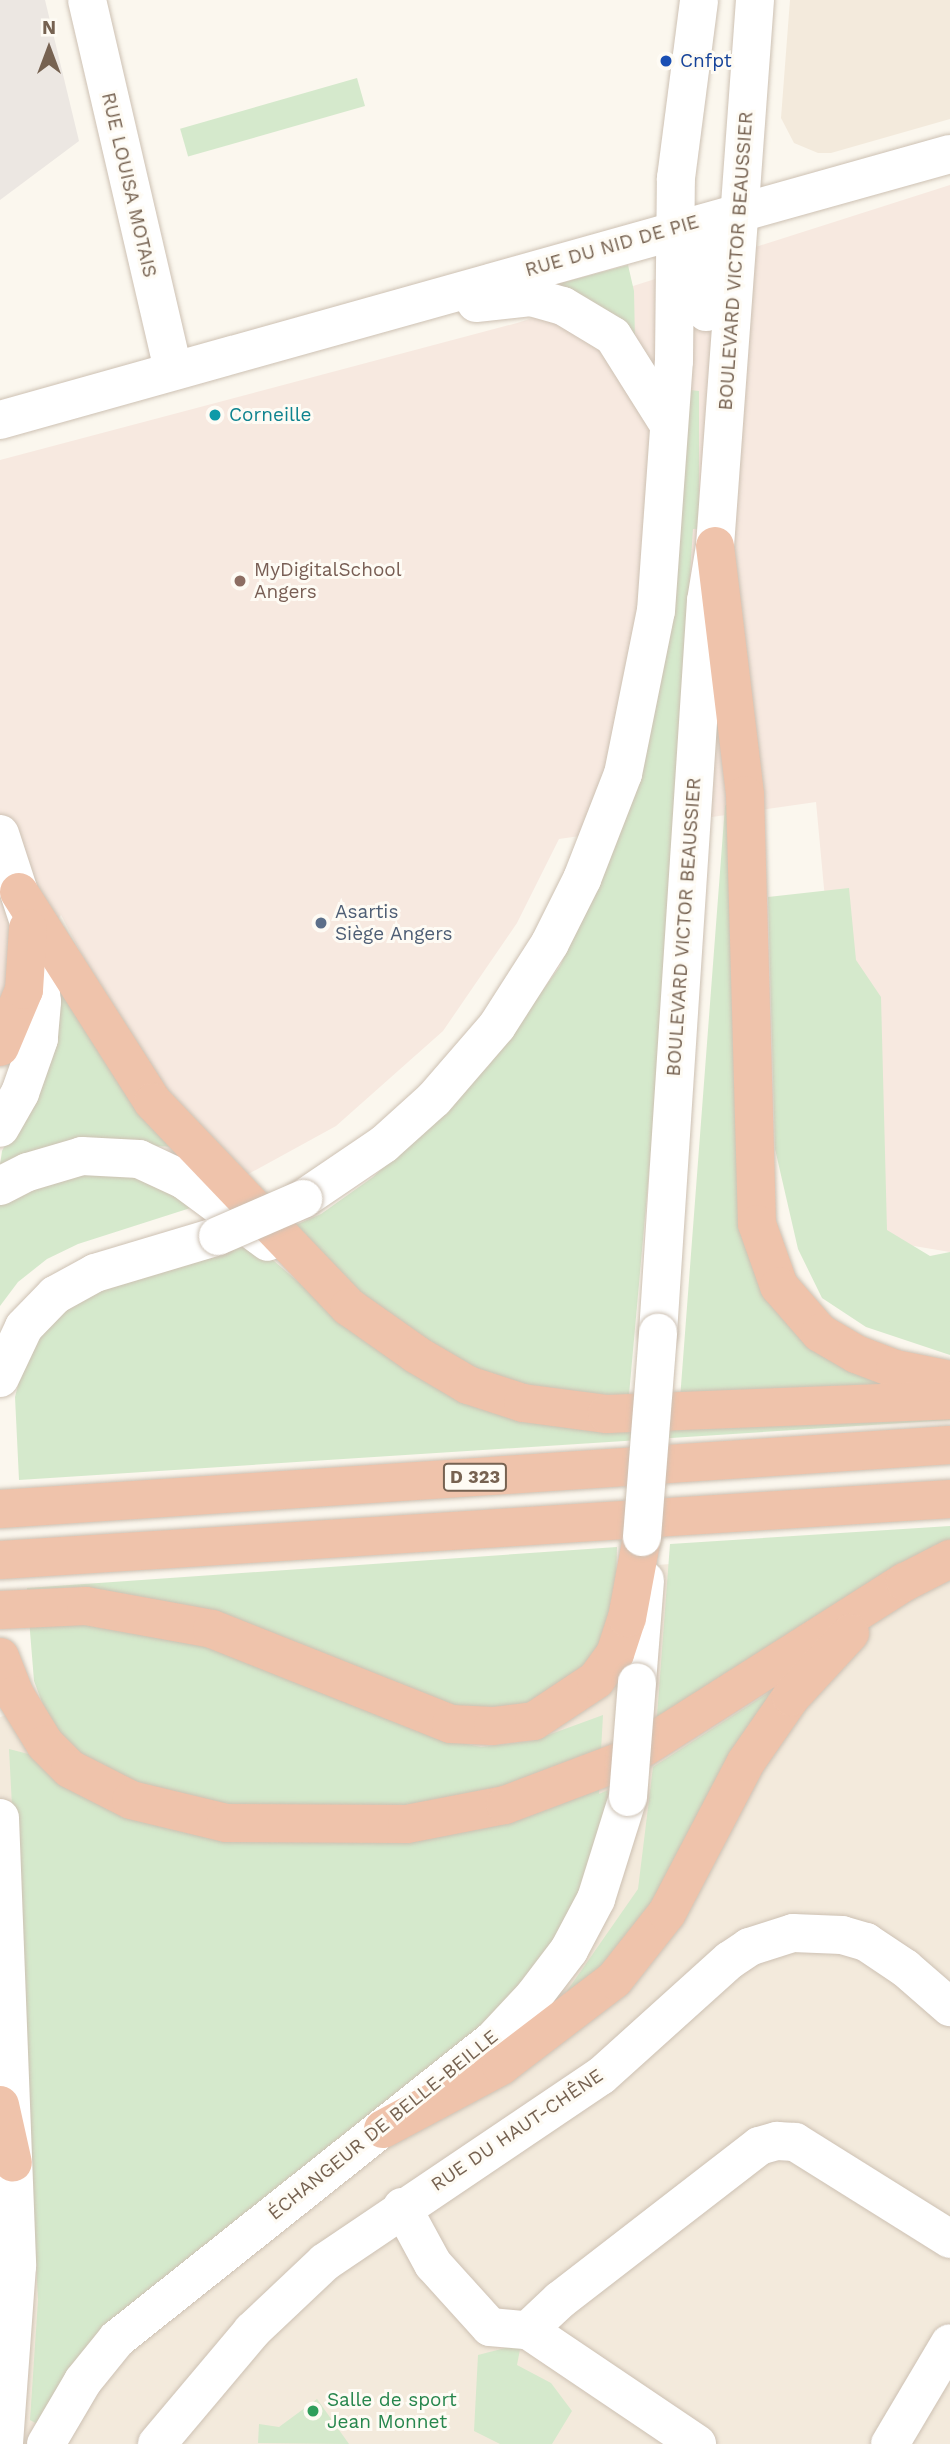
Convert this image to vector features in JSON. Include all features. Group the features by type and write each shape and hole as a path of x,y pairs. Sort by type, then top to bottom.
{"highway":[{"path":"716,534 745,795 754,1188 760,1235 779,1286 820,1333 856,1354 895,1369 950,1380"},
{"path":"0,1047 24,990 24,910"},
{"path":"24,910 153,1102 349,1307 407,1349 468,1385 523,1403 607,1414 950,1400"},
{"name":"D 323","path":"0,1508 950,1445"},
{"path":"0,1560 950,1499"},
{"path":"0,1610 98,1607 212,1629 451,1724 493,1726 534,1721 596,1680 615,1654 640,1594 642,1538"},
{"path":"0,1657 15,1695 45,1744 70,1769 131,1800 226,1823 407,1824 505,1805 624,1760 905,1582 950,1559"},
{"path":"383,2129 501,2066 614,1980 667,1913 746,1762 791,1698 905,1582"},
{"path":"0,2105 13,2163"}],"street":[{"name":"RUE LOUISA MOTAIS","path":"87,0 173,370"},
{"path":"0,1378 23,1327 66,1289 95,1273 218,1236 303,1199 384,1144 434,1099 497,1026 550,943 582,879 622,774 635,724 656,611 668,425 676,178 699,0"},
{"name":"BOULEVARD VICTOR BEAUSSIER","path":"642,1538 705,615 716,534 755,0"},
{"name":"RUE DU NID DE PIE","path":"0,420 397,310 676,228 950,154"},
{"name":"BOULEVARD VICTOR BEAUSSIER","path":"676,228 700,230 708,242 703,356 705,454 716,534"},
{"name":"RUE DU NID DE PIE","path":"397,310 531,297 563,306 613,336 668,425"},
{"name":"RUE DU NID DE PIE","path":"0,402 109,388"},
{"path":"0,834 41,965 39,1039 20,1093 0,1128"},
{"path":"0,1186 28,1172 82,1156 139,1159 217,1201 349,1307"},
{"name":"ÉCHANGEUR DE BELLE-BEILLE","path":"46,2444 83,2381 117,2339 493,2040 569,1950 596,1899 620,1834 628,1797 637,1682 640,1594"},
{"path":"0,1818 17,2280 4,2444"},
{"name":"RUE DU HAUT-CHÊNE","path":"157,2444 218,2369 288,2296 325,2262 402,2207 601,2076 730,1960 771,1939 817,1932 866,1942 905,1968 950,2007"},
{"path":"528,2330 560,2300 759,2146 777,2141 796,2142 950,2239"},
{"path":"402,2207 432,2264 490,2327 528,2330 697,2444"},
{"path":"890,2444 950,2343"}],"shaded area":[{"path":"0,0 45,0 79,141 0,200"},
{"path":"790,0 950,0 950,119 831,153 818,153 794,143 781,118"},
{"path":"950,185 950,1252 896,1243 872,1223 845,1115 816,802 559,839 517,923 443,1031 336,1126 241,1178 140,1066 61,915 0,1016 0,460 517,323"},
{"path":"950,1540 950,2444 0,2444 0,1717 552,1574"}],"green space":[{"path":"357,78 365,106 188,157 180,129"},
{"path":"628,265 634,291 635,340 550,286"},
{"path":"690,390 699,391 699,529 693,529 654,1117 628,1406 570,1402 433,1354 376,1307 293,1226 321,1214 373,1177 432,1123 489,1065 560,966 606,862"},
{"path":"734,796 751,1259 884,1384 680,1399 725,806"},
{"path":"849,888 856,960 881,997 887,1230 930,1256 950,1252 950,1355 866,1327 822,1298 798,1249 775,1149 768,897"},
{"path":"68,988 180,1147 63,1143 0,1165 2,1151 40,1077 53,992"},
{"path":"139,1169 206,1203 78,1244 47,1259 18,1282 0,1306 0,1201 47,1175"},
{"path":"253,1243 366,1340 494,1409 950,1411 950,1420 19,1480 15,1397 25,1357 49,1322 89,1293"},
{"path":"950,1526 950,1549 656,1729 670,1544"},
{"path":"617,1547 615,1626 567,1692 493,1717 27,1599 27,1588"},
{"path":"29,1619 195,1636 448,1740 481,1747 532,1741 603,1715 601,1751 537,1780 441,1806 180,1804 88,1763 49,1721 34,1681"},
{"path":"771,1691 665,1892 612,1960 570,1996 567,1991 638,1889 653,1767"},
{"path":"9,1749 40,1757 231,1838 599,1785 599,1794 608,1790 608,1821 576,1913 508,2005 44,2428 30,2420 38,2300"},
{"path":"521,2344 517,2365 551,2383 572,2411 552,2444 500,2444 474,2431 478,2355"},
{"name":"Salle de sport Jean Monnet","path":"317,2399 349,2444 258,2443 259,2424 279,2427"}],"place":[{"name":"Cnfpt","path":"666,61"},
{"name":"Corneille","path":"215,415"},
{"name":"MyDigitalSchool Angers","path":"240,581"},
{"name":"Asartis Siège Angers","path":"321,923"},
{"name":"Salle de sport Jean Monnet","path":"313,2411"}]}
